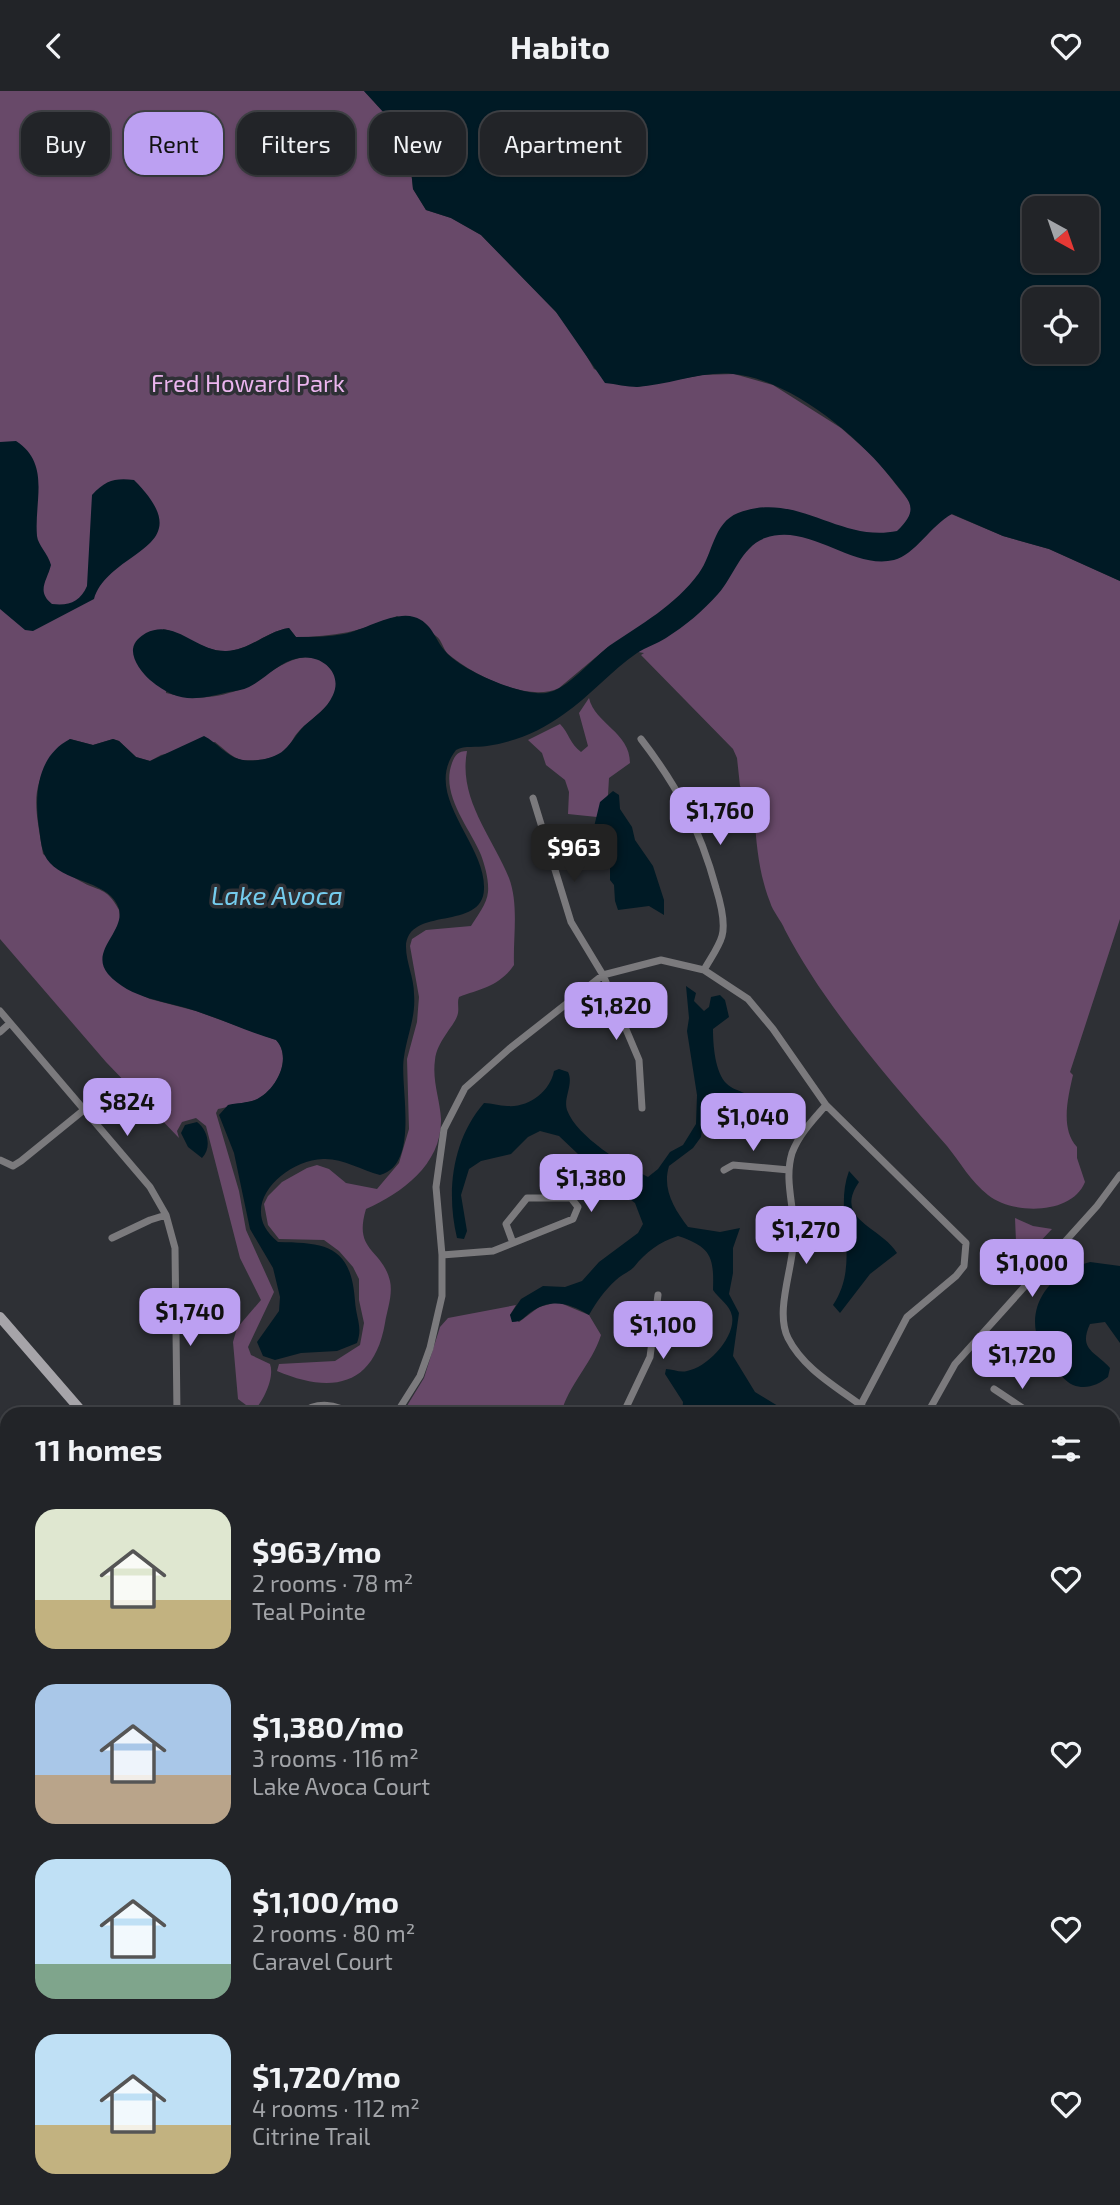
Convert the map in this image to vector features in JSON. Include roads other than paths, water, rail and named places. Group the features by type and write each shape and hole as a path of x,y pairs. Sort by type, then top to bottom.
{"street":[{"path":"641,739 668,774 705,847 720,903 723,935 705,970"},
{"path":"533,798 571,922 603,975 639,1060 642,1108"},
{"path":"400,1407 420,1376 430,1348 442,1296 442,1255 436,1187 444,1129 465,1088 509,1049 603,975 661,960 705,970 748,999 773,1029 827,1105 966,1243 964,1266 956,1276 907,1317 862,1406 815,1371 799,1355 786,1335 783,1310 794,1253 789,1170 800,1136 827,1105"},
{"path":"0,1011 150,1187 166,1215 175,1248 177,1407"},
{"path":"0,1032 10,1023"},
{"path":"0,1160 13,1165 22,1161 85,1109"},
{"path":"724,1170 733,1165 789,1170"},
{"path":"931,1407 955,1364 1097,1206 1120,1175"},
{"path":"442,1255 493,1251 513,1243 573,1219 577,1213 575,1202 571,1198 527,1198 506,1224 513,1243"},
{"path":"112,1238 166,1215"},
{"path":"625,1407 650,1357 658,1295"},
{"path":"0,1317 78,1407"},
{"path":"994,1389 1021,1407"},
{"path":"317,1407 340,1407"}],"water":[{"name":"Lake Avoca","path":"364,91 1120,91 1120,581 1049,549 1003,536 952,514 909,552 894,560 862,559 798,536 765,538 750,548 724,587 693,618 666,638 637,653 574,707 537,731 508,742 456,750 447,767 446,784 450,802 476,854 484,889 480,902 472,910 418,926 410,934 406,953 413,982 414,1002 404,1057 406,1122 400,1156 393,1168 380,1175 337,1160 308,1162 279,1177 263,1201 261,1215 266,1229 278,1242 322,1246 342,1258 353,1282 359,1337 357,1343 337,1351 301,1353 275,1360 263,1356 257,1342 279,1311 280,1297 273,1268 250,1229 234,1153 219,1115 228,1105 255,1100 270,1089 280,1073 283,1056 281,1047 276,1040 196,1011 138,994 108,974 103,966 103,957 117,926 119,909 114,900 98,887 58,870 47,859 42,847 38,790 44,766 51,755 70,739 93,745 113,739 119,741 136,757 150,761 204,736 235,757 250,761 263,759 284,750 304,726 324,709 333,695 335,679 328,667 315,659 299,658 285,663 242,690 197,698 179,696 160,688 144,674 136,662 134,646 146,633 157,630 176,632 205,647 226,651 242,648 289,628 296,637 326,636 352,632 398,617 414,617 425,623 445,651 464,666 492,681 522,691 546,693 571,680 609,646 657,614 690,585 704,565 718,531 738,513 759,508 780,508 856,530 876,533 897,531 909,516 910,510 903,493 861,445 821,412 777,386 733,374 697,376 637,387 605,383 556,312 481,235 451,218 426,210 413,189 412,175 466,175 466,112 383,112"},
{"path":"16,441 34,460 37,472 37,536 51,565 44,590 52,604 73,602 87,586 92,495 102,486 121,479 134,480 153,503 160,521 156,535 146,547 103,582 94,599 33,631 25,630 0,609 0,442"},
{"path":"613,791 619,795 620,809 632,827 635,840 653,866 664,900 664,915 649,906 618,910 614,885 610,880 610,863 594,827 600,802"},
{"path":"686,986 696,993 694,1001 704,1011 709,1007 711,997 720,995 725,1000 729,1017 713,1029 717,1066 727,1084 749,1096 753,1104 749,1114 736,1119 704,1115 701,1137 693,1148 669,1166 668,1191 688,1227 720,1232 740,1228 733,1248 733,1273 729,1294 739,1313 733,1356 755,1392 778,1406 774,1407 683,1407 683,1402 665,1374 666,1369 687,1371 711,1358 725,1342 732,1316 727,1305 713,1290 713,1270 709,1255 698,1245 678,1236 653,1248 632,1269 618,1278 601,1296 589,1315 574,1307 553,1304 538,1308 521,1320 512,1322 510,1315 521,1299 543,1286 565,1287 582,1281 599,1262 638,1233 643,1224 635,1203 623,1194 598,1162 578,1154 559,1136 540,1131 528,1137 511,1154 481,1161 469,1169 461,1195 467,1231 464,1239 457,1238 452,1203 454,1167 458,1150 473,1118 484,1103 515,1106 530,1101 543,1092 554,1071 559,1069 568,1072 570,1077 566,1105 580,1130 602,1149 648,1177 658,1169 670,1152 683,1145 696,1124 697,1095 687,1031 689,1018"},
{"path":"197,1122 204,1130 208,1144 202,1158 188,1147 181,1133 185,1125"},
{"path":"849,1171 859,1182 852,1195 855,1214 897,1253 870,1274 840,1313 833,1305 845,1272 847,1255 844,1204"},
{"path":"1090,1262 1120,1266 1120,1343 1105,1322 1090,1324 1087,1345 1110,1368 1108,1377 1104,1380 1083,1387 1070,1384 1053,1366 1036,1333 1035,1317 1039,1302 1058,1278 1073,1268"}],"park label":[{"name":"Fred Howard Park","path":"248,384"}]}
